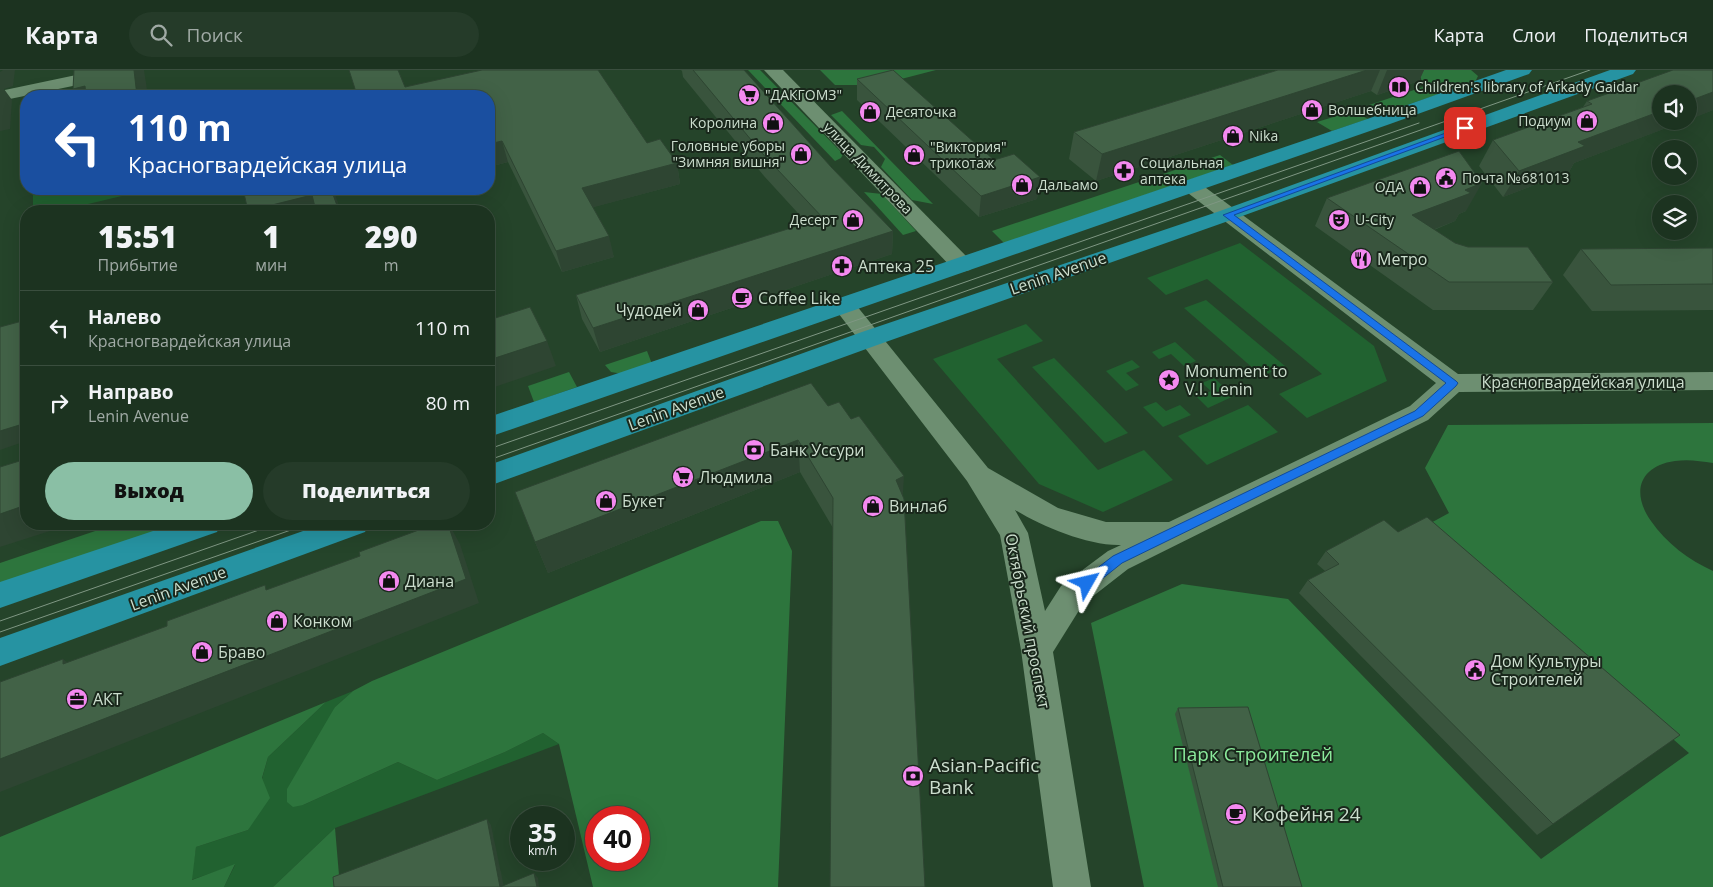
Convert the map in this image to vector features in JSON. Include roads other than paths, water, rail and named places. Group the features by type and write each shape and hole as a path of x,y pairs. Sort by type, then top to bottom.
{"highway":[{"path":"495,425 1523,70"},
{"name":"Lenin Avenue","path":"495,474 871,338 1227,215 1627,70"},
{"path":"0,595 190,530"},
{"name":"Lenin Avenue","path":"0,652 338,530"}],"street":[{"path":"29,90 126,70"},
{"name":"улица Димитрова","path":"773,70 962,265"},
{"path":"0,96 20,92"},
{"path":"1037,650 1072,595 1118,560 1419,414 1453,383 1227,215 1191,186"},
{"name":"Октябрьский проспект","path":"844,306 977,474 1014,533 1037,650 1072,887"},
{"name":"Красногвардейская улица","path":"1453,383 1713,381"},
{"path":"977,474 1049,517 1106,534 1174,532"}],"tram line":[{"path":"495,458 1590,70"},
{"path":"495,447 1419,123"},
{"path":"0,621 259,530"},
{"path":"0,632 291,530"}],"place":[{"name":"Children's library of Arkady Gaidar","path":"1399,87"},
{"name":"\"ДАКГОМЗ\"","path":"749,95"},
{"name":"Волшебница","path":"1312,110"},
{"name":"Десяточка","path":"870,112"},
{"name":"Подиум","path":"1587,121"},
{"name":"Королина","path":"773,123"},
{"name":"Nika","path":"1233,136"},
{"name":"Головные уборы \"Зимняя вишня\"","path":"801,154"},
{"name":"\"Виктория\" трикотаж","path":"914,155"},
{"name":"Социальная аптека","path":"1124,171"},
{"name":"Почта №681013","path":"1446,178"},
{"name":"Дальамо","path":"1022,185"},
{"name":"ОДА","path":"1420,187"},
{"name":"Десерт","path":"853,220"},
{"name":"U-City","path":"1339,220"},
{"name":"Метро","path":"1361,259"},
{"name":"Аптека 25","path":"842,266"},
{"name":"Coffee Like","path":"742,298"},
{"name":"Чудодей","path":"698,310"},
{"name":"Monument to V.I. Lenin","path":"1169,380"},
{"name":"Банк Уссури","path":"754,450"},
{"name":"Людмила","path":"683,477"},
{"name":"Букет","path":"606,501"},
{"name":"Винлаб","path":"873,506"},
{"name":"Диана","path":"389,581"},
{"name":"Конком","path":"277,621"},
{"name":"Браво","path":"202,652"},
{"name":"Дом Культуры Строителей","path":"1475,670"},
{"name":"АКТ","path":"77,699"},
{"name":"Asian-Pacific Bank","path":"913,776"},
{"name":"Кофейня 24","path":"1236,814"}],"park label":[{"name":"Парк Строителей","path":"1253,754"}]}
